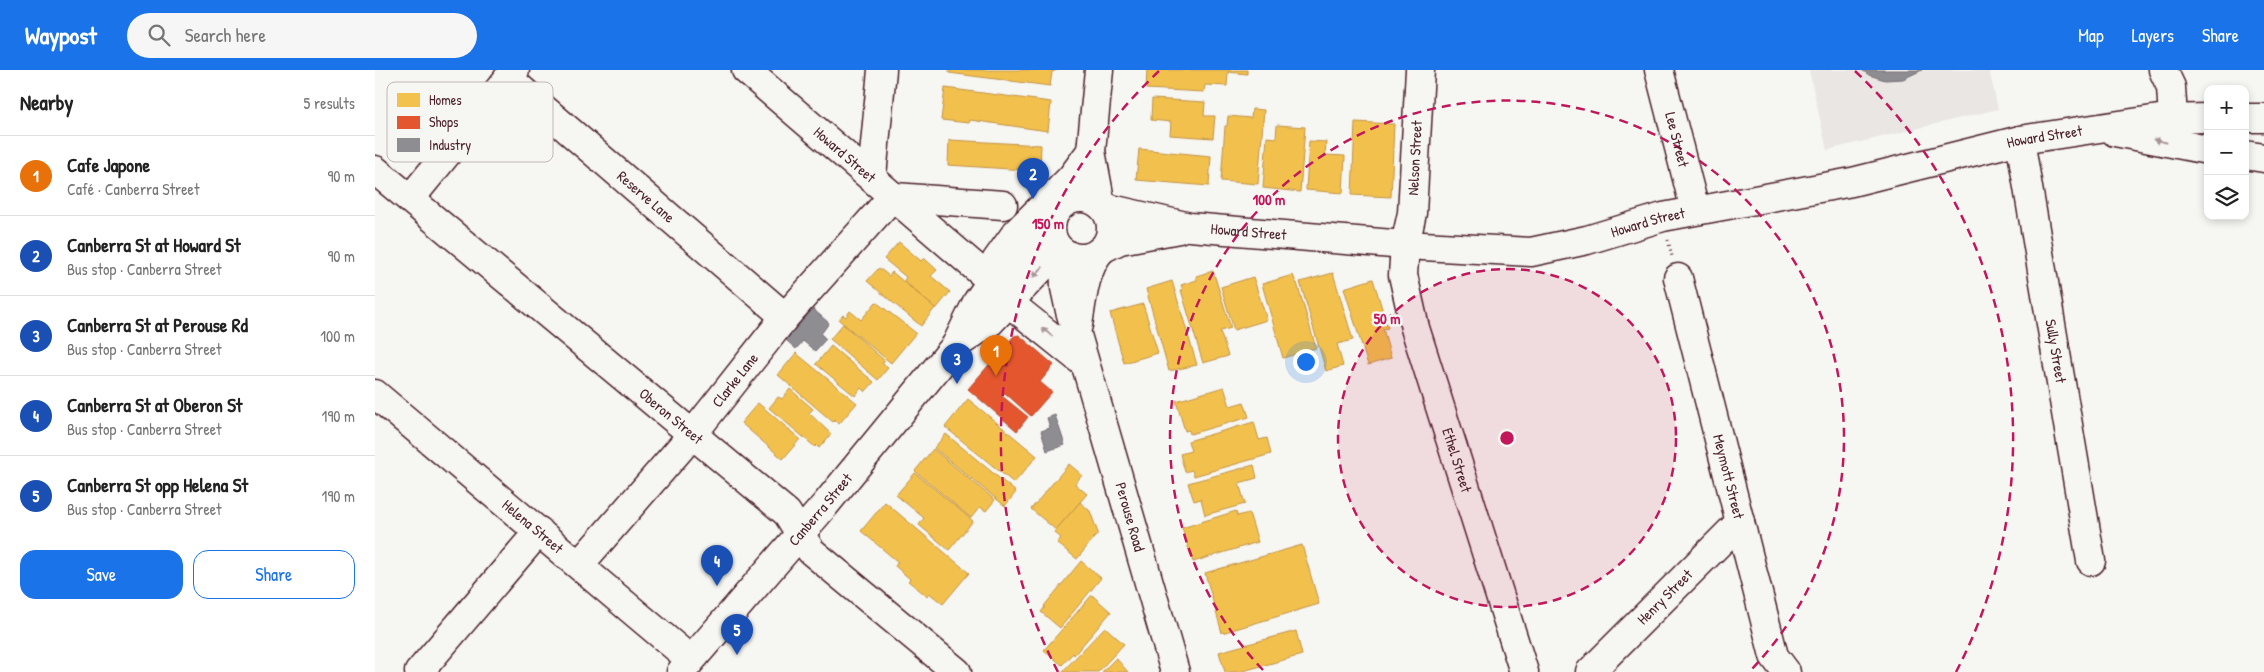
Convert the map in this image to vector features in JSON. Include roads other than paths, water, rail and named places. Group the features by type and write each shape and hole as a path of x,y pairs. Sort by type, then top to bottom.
{"street":[{"name":"Howard Street","path":"745,70 894,196 992,291"},
{"path":"871,176 882,70"},
{"path":"1091,151 1059,211 1051,235 1064,253 1080,258 1091,257 1102,249 1109,238 1111,227 1109,216 1102,206 1091,151 1099,70"},
{"name":"Nelson Street","path":"1405,245 1412,213 1420,70"},
{"name":"Lee Street","path":"1659,70 1695,210"},
{"path":"2163,70 2171,87 2173,118"},
{"name":"Reserve Lane","path":"553,111 785,317"},
{"name":"Howard Street","path":"1102,206 1190,227 1405,245 1531,252 1587,240 1663,217 1852,182 2020,140 2066,132 2101,129 2145,120 2204,118"},
{"path":"2249,118 2264,118"},
{"name":"Howard Street","path":"2101,129 2204,149"},
{"name":"Sully Street","path":"2020,140 2091,561"},
{"path":"1084,363 992,291 1007,244 1071,178 1091,151"},
{"path":"2249,156 2264,158"},
{"path":"410,199 440,162"},
{"name":"Oberon Street","path":"375,170 787,514 811,551 957,672"},
{"path":"894,196 1003,205"},
{"name":"Clarke Lane","path":"579,565 692,435 785,317 894,196"},
{"path":"1059,211 1085,198 1102,206"},
{"name":"Canberra Street","path":"686,666 800,534 956,345 990,322 992,291 1059,211"},
{"name":"Howard Street","path":"1102,249 1127,238 1190,227"},
{"name":"Ethel Street","path":"1405,245 1403,274 1415,328 1524,672"},
{"name":"Perouse Road","path":"1076,334 1087,278 1093,262 1102,249"},
{"name":"Canberra Street","path":"992,291 1064,253"},
{"name":"Perouse Road","path":"1064,253 1066,294 1076,334 1175,672"},
{"name":"Meymott Street","path":"1678,278 1774,656 1786,672"},
{"name":"Helena Street","path":"375,394 579,565 686,666"},
{"name":"Henry Street","path":"1590,672 1740,522"},
{"path":"419,672 539,531"}],"place":[{"name":"Canberra St at Howard St","path":"1033,199"},
{"name":"Cafe Japone","path":"996,376"},
{"name":"Canberra St at Perouse Rd","path":"957,384"},
{"name":"Canberra St at Oberon St","path":"717,586"},
{"name":"Canberra St opp Helena St","path":"737,655"}]}
